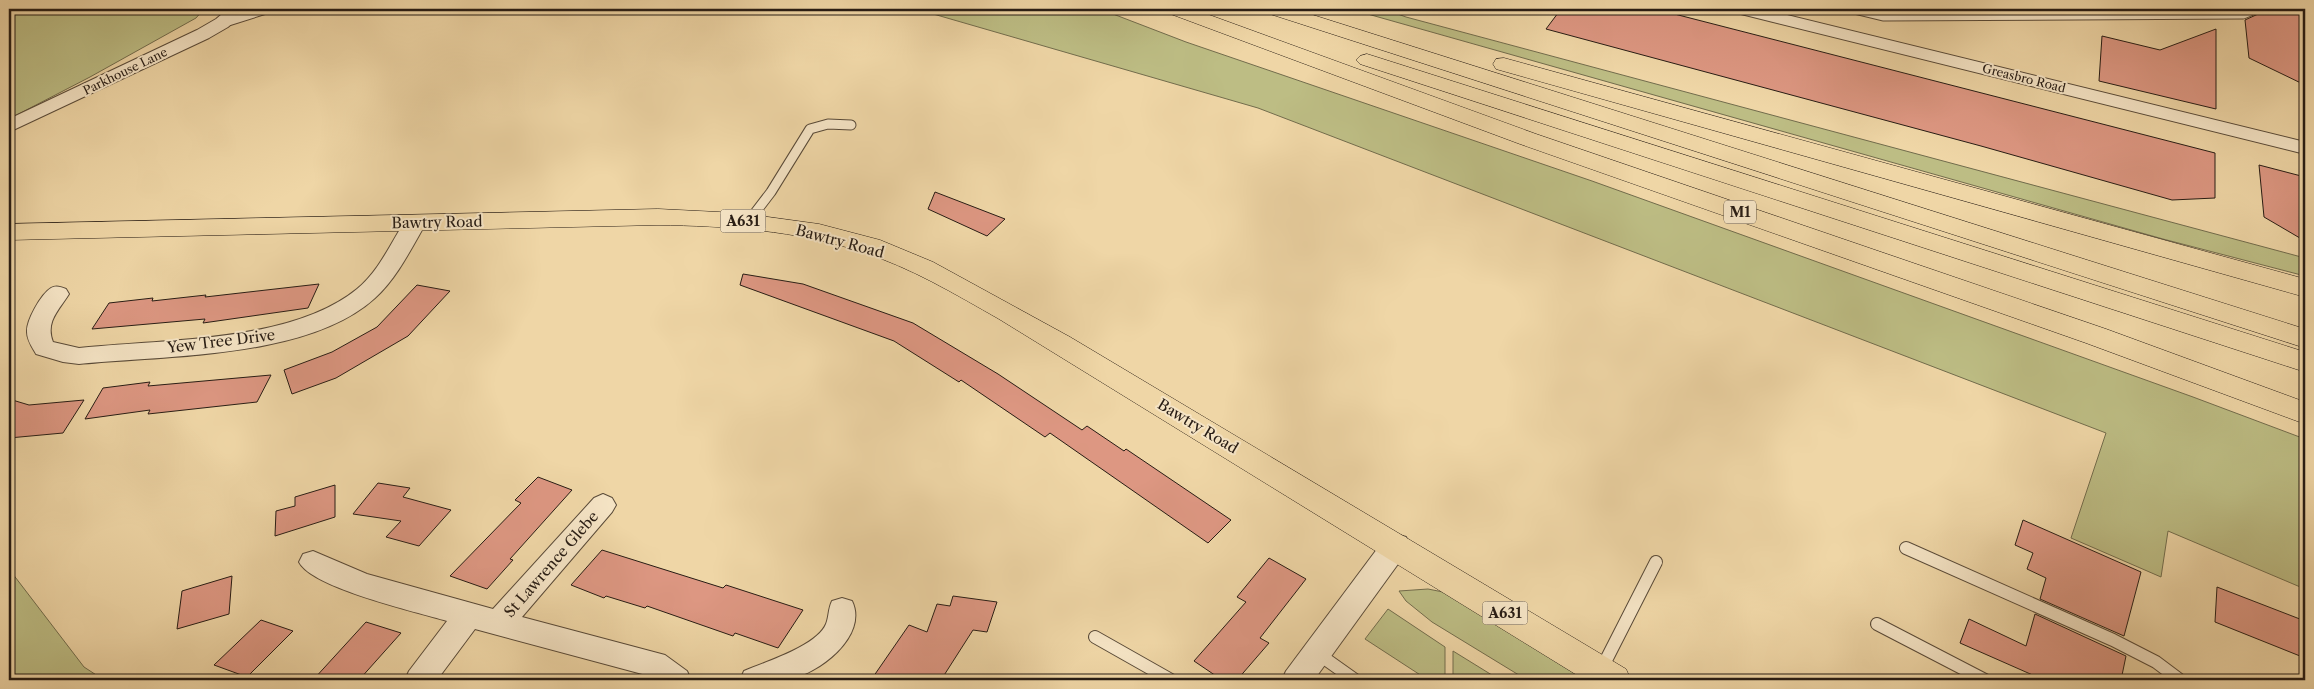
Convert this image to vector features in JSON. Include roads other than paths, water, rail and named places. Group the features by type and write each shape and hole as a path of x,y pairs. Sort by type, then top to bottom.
{"main road":[{"name":"M1","path":"1175,9 1528,139 2096,336 2305,413"},
{"name":"M1","path":"1198,9 1382,65 2305,362"},
{"path":"1274,9 2305,339"},
{"path":"1306,9 2305,288"},
{"name":"Bawtry Road","path":"9,232 658,217 771,224 872,246 921,266 972,292 1049,336 1396,545 1608,676"}],"street":[{"name":"Parkhouse Lane","path":"9,126 222,23 238,9"},
{"name":"Greasbro Road","path":"1743,9 2305,148"},
{"name":"Yew Tree Drive","path":"58,294 39,320 37,336 44,348 63,354 79,356 241,341 280,335 341,310 365,294 385,272 415,223"},
{"name":"St Lawrence Glebe","path":"499,623 603,505"},
{"path":"1297,680 1396,545"},
{"name":"St Lawrence Glebe","path":"313,562 330,572 361,583 469,615 654,664 676,680"},
{"path":"756,680 823,649 837,635 843,618 842,610"},
{"path":"420,680 469,615"}],"lane":[{"path":"222,23 266,9"},
{"path":"1854,9 1883,16 1893,16 2243,14 2255,9"},
{"path":"748,222 771,192 810,129 828,124 851,125"},
{"path":"1906,548 2113,640 2156,662 2180,680"},
{"path":"1608,676 1656,562"},
{"path":"1877,624 1985,680"},
{"path":"1095,637 1171,680"},
{"path":"1317,652 1355,680"}]}
